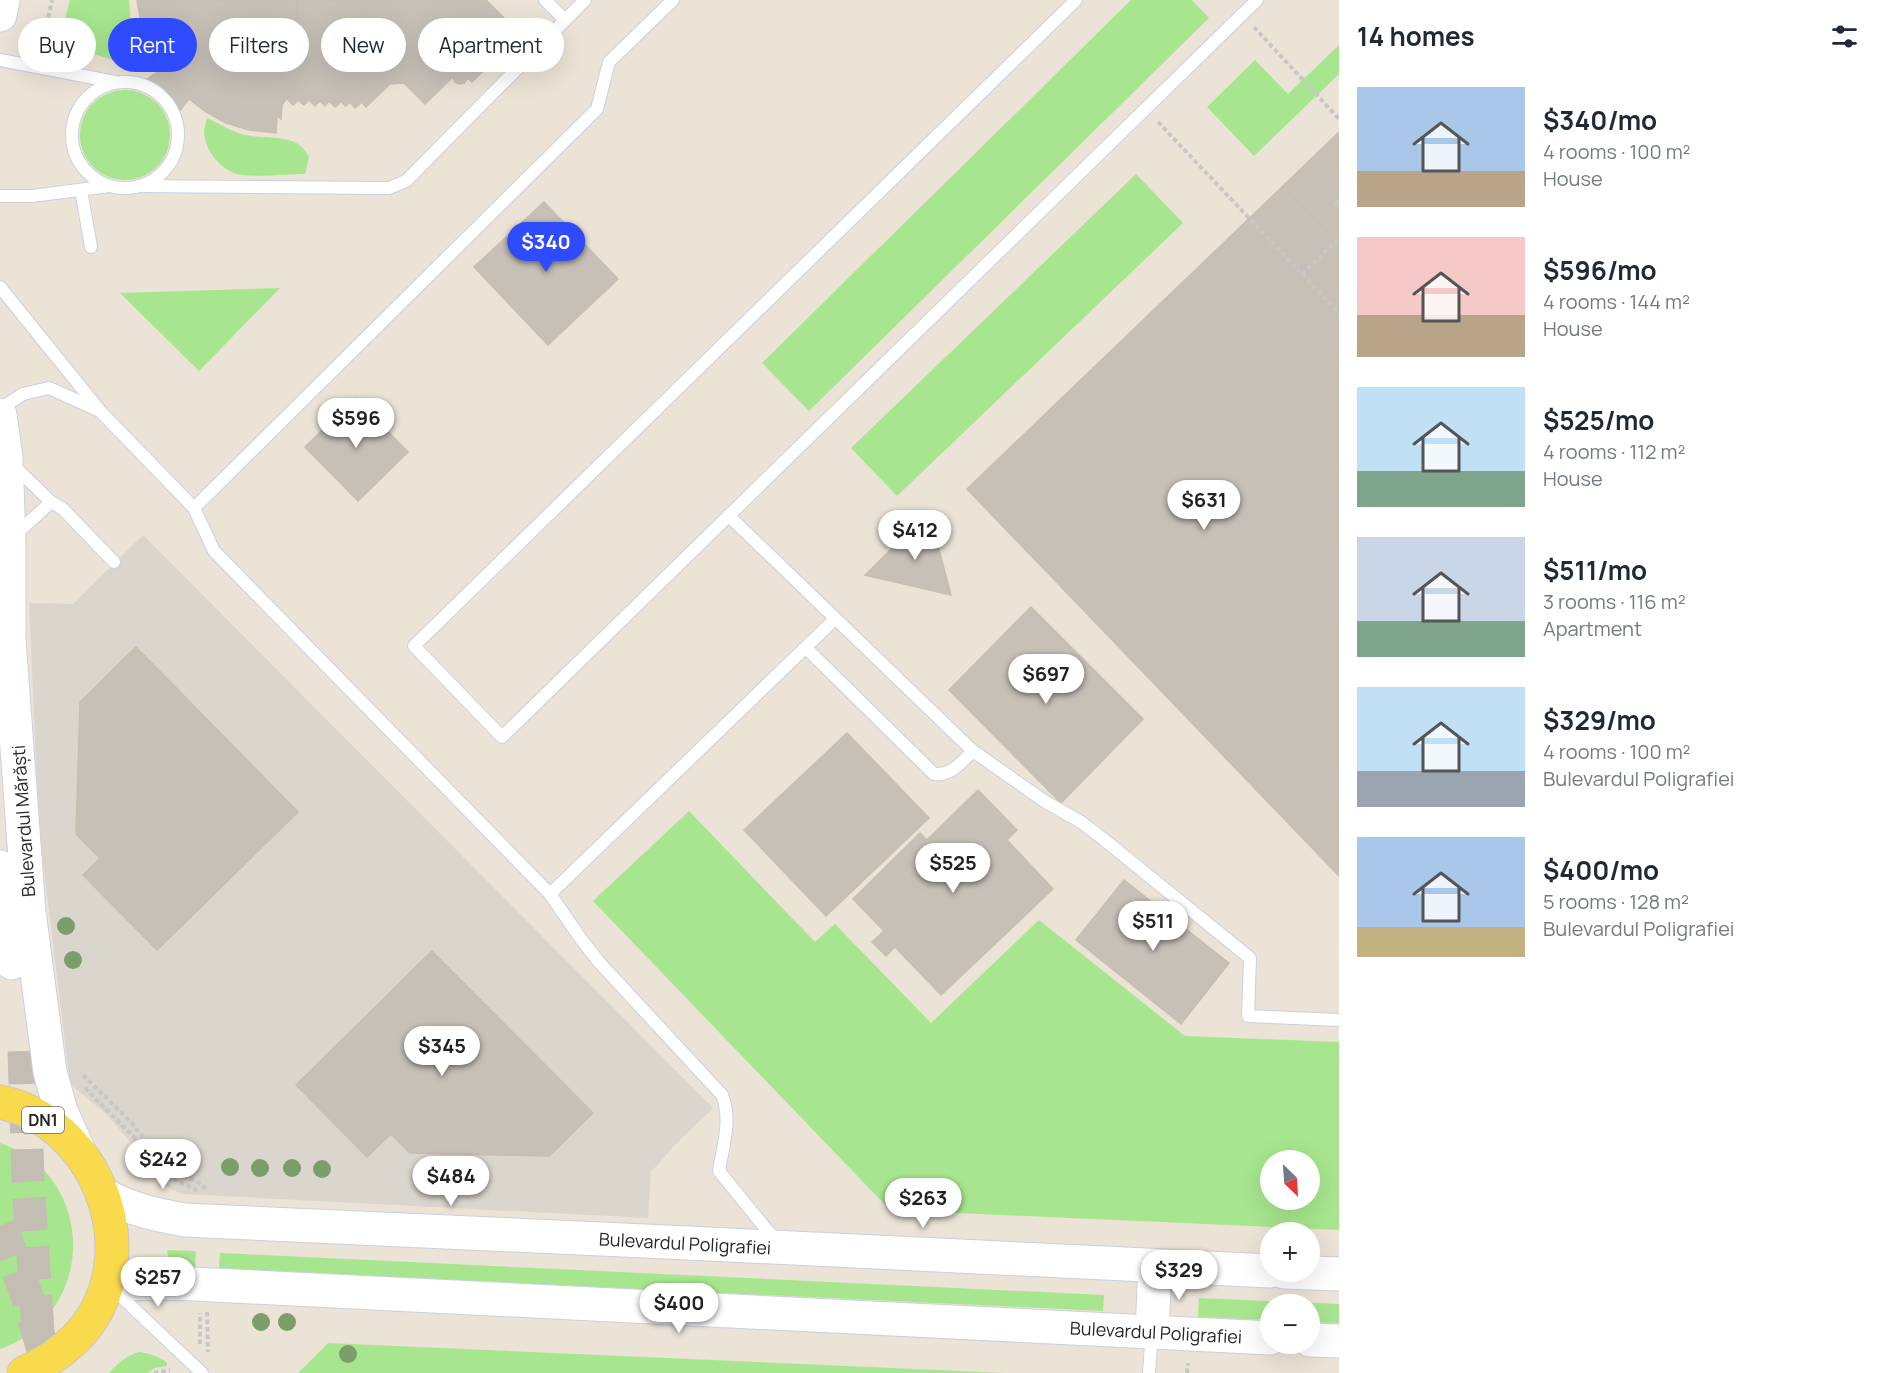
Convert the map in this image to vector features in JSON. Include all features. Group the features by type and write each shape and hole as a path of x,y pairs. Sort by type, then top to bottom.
{"main road":[{"path":"0,15 3,0"},
{"name":"Bulevardul Mărăști","path":"0,415 6,458 9,639 29,912 36,1059 78,1149"},
{"path":"0,867 36,1059"},
{"name":"DN1","path":"0,1102 35,1115 58,1130 78,1149 93,1171 103,1194 110,1218 112,1239 112,1262 108,1284 91,1320 55,1363 24,1373"},
{"name":"Bulevardul Poligrafiei","path":"103,1194 120,1204 140,1211 185,1220 1260,1271"},
{"path":"1152,1332 1155,1266"},
{"path":"1320,1274 1339,1275"},
{"name":"Bulevardul Poligrafiei","path":"108,1284 174,1283 1260,1337"},
{"path":"1320,1340 1339,1341"}],"lane":[{"path":"544,0 565,20"},
{"path":"0,196 32,196 110,186 124,188 139,186 389,188 398,185 406,181 585,0"},
{"path":"194,508 597,110 609,62 673,0"},
{"path":"1076,0 414,646 502,737 1257,0"},
{"path":"0,60 116,82 138,83 158,92 168,103 175,116 178,130 177,145 164,171 152,181 139,186"},
{"path":"110,186 97,180 86,171 73,146 72,132 74,118 90,94 116,82"},
{"path":"81,190 92,247"},
{"path":"0,287 101,411 194,508 214,551 550,894 599,962 722,1095 727,1112 727,1123 719,1170 766,1229 785,1248"},
{"path":"0,409 23,394 49,388 101,411"},
{"path":"6,458 51,502 63,509 114,562"},
{"path":"9,541 51,502"},
{"path":"729,516 973,751 1044,801 1102,837 1250,958 1248,1016 1339,1020"},
{"path":"550,894 835,619"},
{"path":"806,648 934,774 942,775 950,772 973,751"},
{"path":"108,1284 202,1373"},
{"path":"1149,1373 1152,1332"}],"path":[{"path":"48,18 52,0"},
{"path":"1242,14 1339,119"},
{"path":"1146,109 1339,313"},
{"path":"1339,201 1336,204 1339,207"},
{"path":"1302,274 1339,238"},
{"path":"36,1059 67,1065 77,1070 130,1121 163,1162 178,1173 201,1184 211,1196"},
{"path":"207,1305 208,1352"}],"green space":[{"path":"70,0 129,0 130,18 108,18 108,58 96,55 96,18 65,18"},
{"path":"1131,0 1192,0 1209,18 809,411 762,363"},
{"path":"1339,45 1339,74 1254,156 1207,107 1255,60 1288,94"},
{"path":"125,90 142,94 157,103 166,118 170,135 166,152 157,167 142,176 125,180 108,176 93,167 84,152 80,135 84,118 93,103 108,94"},
{"path":"207,118 241,134 280,138 297,143 309,157 305,174 251,176 236,173 222,166 212,154 205,140"},
{"path":"1136,174 1183,223 897,496 851,448"},
{"path":"280,288 199,371 120,293"},
{"path":"689,811 815,942 835,924 931,1023 1039,920 1185,1036 1339,1042 1339,1230 1320,1229 1320,1222 1260,1222 1260,1226 890,1210 593,901"},
{"path":"0,1143 27,1156 48,1174 62,1197 71,1223 73,1250 68,1277 57,1302 35,1329 16,1342 0,1349"},
{"path":"167,1250 196,1251 195,1269 172,1267"},
{"path":"220,1253 1104,1295 1103,1311 219,1269"},
{"path":"1199,1298 1260,1301 1260,1320 1198,1317"},
{"path":"1320,1303 1339,1304 1339,1323 1320,1322"},
{"path":"328,1343 1004,1373 298,1373"},
{"path":"140,1352 161,1359 167,1363 167,1366 155,1368 148,1373 109,1373 127,1357"}],"shaded area":[{"path":"143,535 713,1108 651,1172 648,1218 182,1194 152,1175 136,1148 104,1112 70,1084 39,829 29,603 73,604","holes":["432,951 504,1024 368,1157 296,1085"]}],"building":[{"path":"137,0 297,0 297,18 209,18 209,72 296,72 296,86 282,105 281,119 277,116 276,133 249,130 226,123 189,99 178,113 146,80 157,72 197,72 197,18 140,18"},
{"path":"297,0 486,0 504,18 418,18 418,72 482,72 472,82 468,78 464,83 459,84 453,77 425,104 404,83 390,84 366,107 362,102 355,108 350,102 346,106 341,102 335,107 329,101 325,106 320,101 315,106 309,100 304,105 298,100 293,105 287,99 296,86 297,72 309,72 309,18 297,18"},
{"path":"1339,132 1339,244 1283,186"},
{"path":"1283,186 1339,244 1339,386 1212,254"},
{"path":"544,202 618,279 548,345 474,267"},
{"path":"1212,254 1339,386 1339,876 967,489"},
{"path":"355,398 408,452 358,501 305,447"},
{"path":"929,512 951,595 865,575"},
{"path":"1031,607 1143,719 1061,803 949,690"},
{"path":"136,647 298,812 157,950 83,875 100,858 76,834 80,702"},
{"path":"847,733 929,818 826,916 744,830"},
{"path":"978,790 1017,830 1007,840 1053,889 941,995 895,947 886,956 872,942 884,931 853,899 920,833 927,840"},
{"path":"1124,880 1229,963 1181,1024 1076,940"},
{"path":"432,951 593,1113 549,1156 410,1153 391,1134 367,1157 296,1085"}],"tunnel":[{"path":"24,1051 28,1181 38,1332"},
{"path":"0,1226 28,1298 49,1373"}]}
